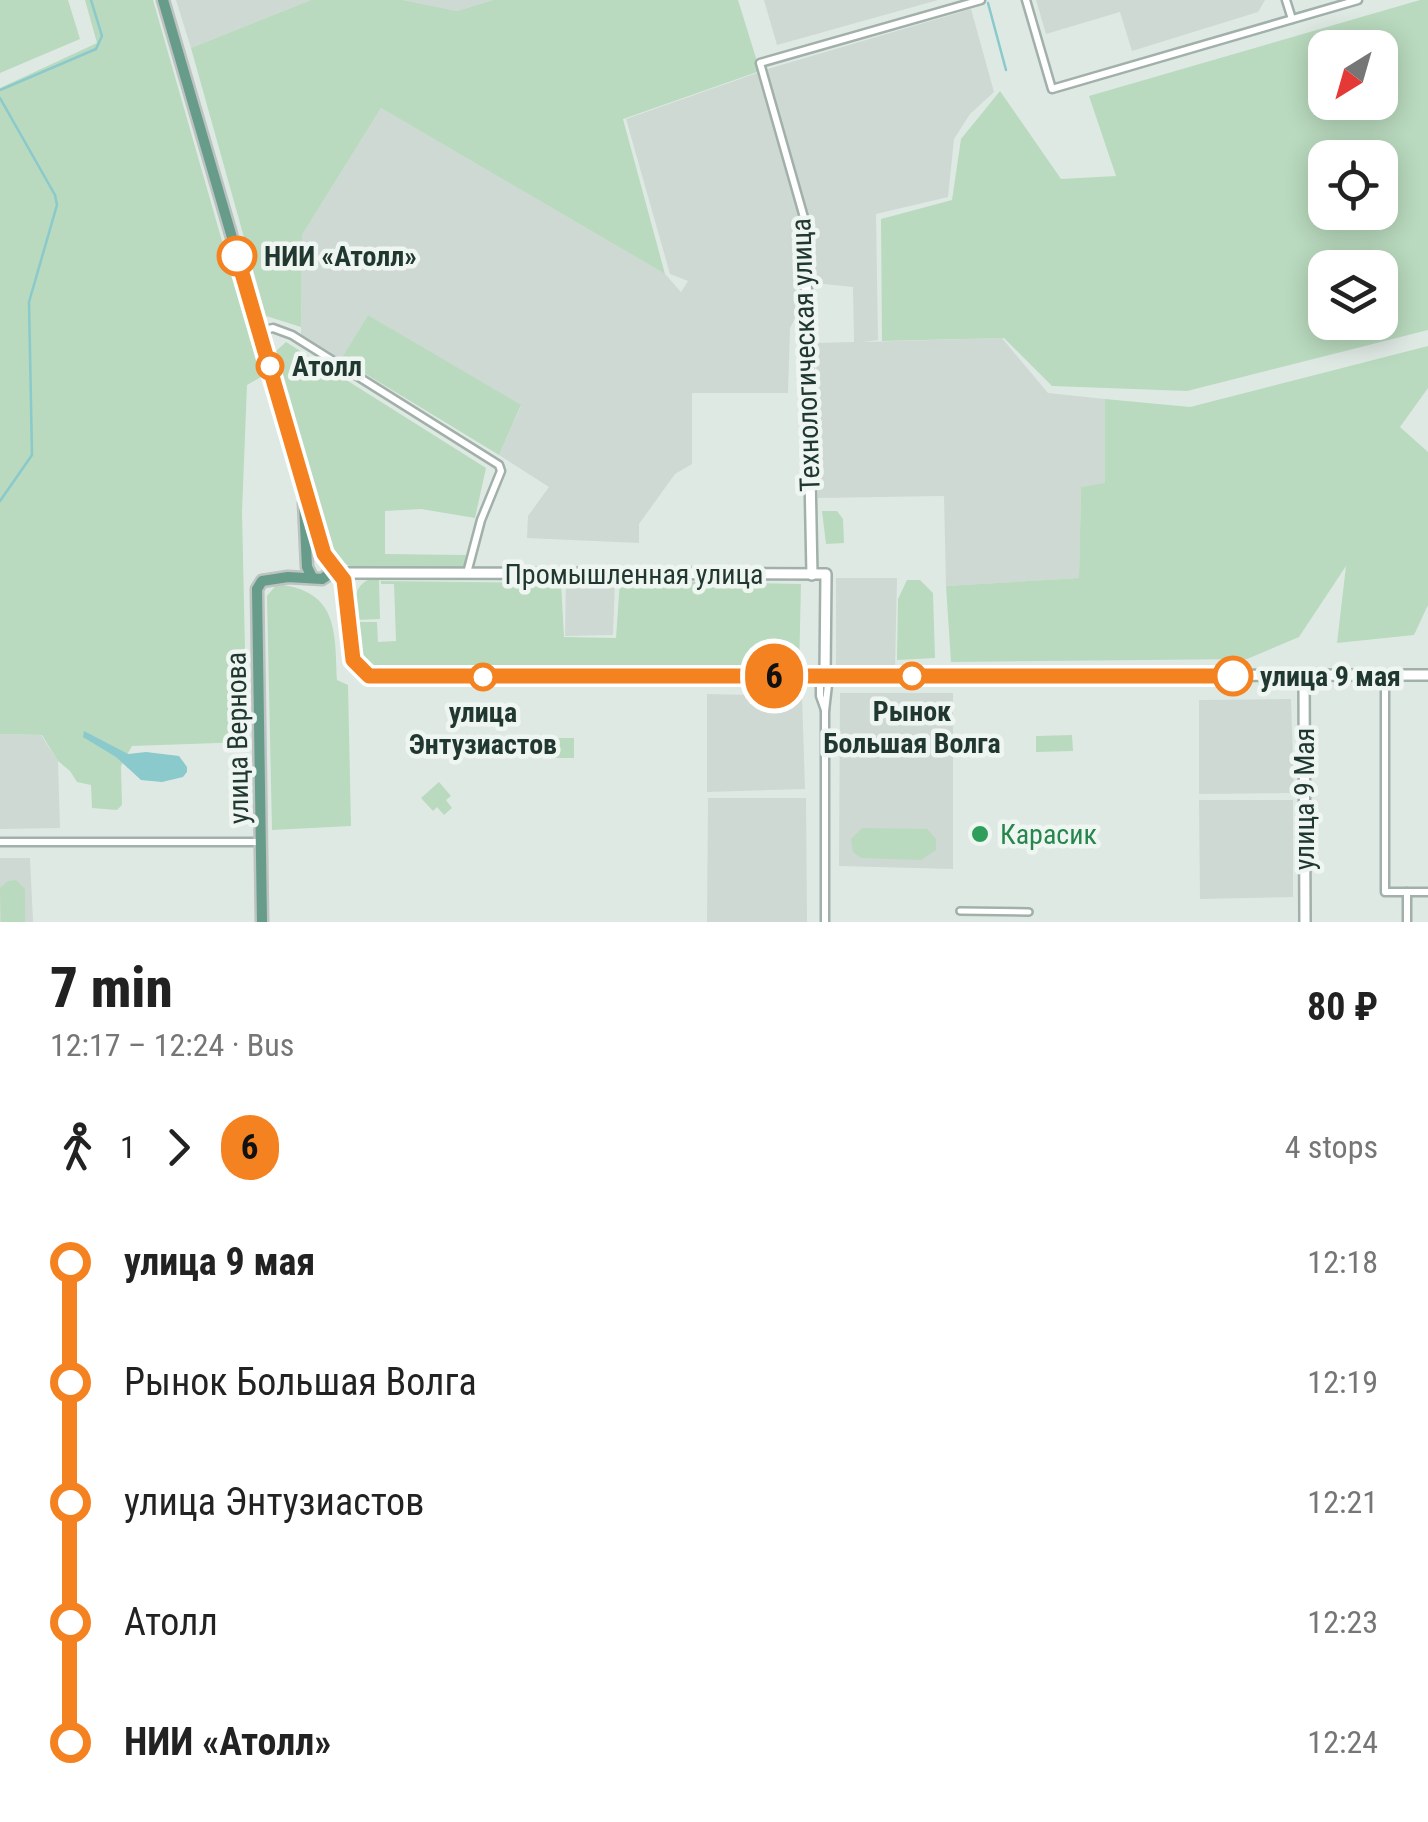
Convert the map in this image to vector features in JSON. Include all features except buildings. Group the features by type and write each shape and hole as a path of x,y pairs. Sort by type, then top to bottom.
{"main road":[{"path":"163,0 303,482 333,566"},
{"path":"303,482 309,569"},
{"path":"309,569 318,556 333,566"},
{"path":"309,569 325,578 333,566"},
{"name":"улица Вернова","path":"262,922 257,589 266,579 309,569"}],"street":[{"path":"970,2 981,0"},
{"path":"1026,0 1052,90 1358,0"},
{"path":"1286,0 1292,19"},
{"name":"Технологическая улица","path":"812,575 805,221 760,63 970,2"},
{"path":"260,331 273,328 292,335 499,464 502,470 481,520 467,574"},
{"path":"333,566 348,596 353,660 369,676 1428,675"},
{"name":"Промышленная улица","path":"333,566 467,574 812,575"},
{"path":"812,575 826,574 826,922"},
{"path":"325,578 341,584 348,596"},
{"path":"1384,675 1385,892 1428,892"},
{"name":"улица 9 Мая","path":"1304,676 1305,922"},
{"path":"0,842 261,842"},
{"path":"1407,892 1407,922"},
{"path":"960,911 1030,912"}],"shaded area":[{"path":"176,0 311,0 191,48"},
{"path":"403,0 493,0 457,11"},
{"path":"764,0 938,0 777,45"},
{"path":"1036,0 1265,0 1258,12 1132,51 1120,12 1046,34"},
{"path":"971,9 994,92 970,114 954,139 948,197 876,214 878,340 863,342 1002,338 1048,393 1105,399 1105,484 1081,487 1079,578 946,586 944,496 818,498 816,343 854,342 853,287 814,283 790,328 788,393 692,393 692,464 675,474 639,524 639,543 527,538 528,516 549,487 499,455 521,406 368,315 341,359 301,334 302,235 381,108 665,274 681,292 688,281 670,274 626,119 771,68"},
{"path":"836,578 897,578 895,670 836,668"},
{"path":"566,579 615,579 613,635 565,636"},
{"path":"840,693 953,693 953,869 839,866"},
{"path":"707,694 802,696 805,789 707,792"},
{"path":"1291,699 1294,793 1199,794 1199,700"},
{"path":"0,734 41,735 58,761 60,828 0,829"},
{"path":"708,798 806,798 807,922 707,922"},
{"path":"1199,800 1293,800 1293,897 1200,899"},
{"path":"0,858 30,858 33,922 0,922"}],"green space":[{"path":"0,0 68,0 80,39 0,73"},
{"path":"85,0 153,0 261,377 247,385 242,512 247,742 132,746 121,766 122,805 117,810 92,808 91,785 77,782 42,735 0,734 0,88 97,43"},
{"path":"311,0 403,0 457,11 493,0 738,0 760,71 623,119 665,274 381,108 302,235 301,327 266,316 191,48"},
{"path":"1428,0 1428,330 1398,338 1398,250 1308,250 1308,340 1388,340 1187,391 1052,386 1004,338 882,341 881,219 952,200 961,139 1000,91 1061,179 1116,176 1089,96 1308,32 1308,120 1398,120 1398,30 1317,30"},
{"path":"368,315 521,405 499,455 341,359"},
{"path":"286,342 486,468 475,518 421,509 385,511 385,554 466,555 464,568 354,569 338,559 275,352"},
{"path":"1428,346 1428,388 1400,427 1428,452 1428,605 1414,635 1337,643 1346,566 1299,637 1247,659 951,662 946,586 1079,578 1081,487 1105,483 1105,399 1190,407"},
{"path":"822,511 837,511 843,519 844,543 826,544"},
{"path":"368,580 379,580 380,619 356,620 357,592"},
{"path":"620,580 801,584 799,672 375,670 357,657 356,622 377,622 378,642 396,641 394,584 381,581 561,583 564,637 616,638"},
{"path":"907,580 920,580 933,593 935,658 897,660 898,599"},
{"path":"277,584 312,595 322,604 333,629 337,680 348,685 351,826 272,830 267,596"},
{"path":"1072,735 1073,751 1036,752 1036,736"},
{"path":"542,738 574,738 574,758 542,758"},
{"path":"439,782 451,796 446,800 452,808 444,815 437,807 433,811 421,798"},
{"path":"862,828 927,829 936,839 936,850 921,860 861,858 853,852 851,839"},
{"path":"16,880 25,889 25,922 1,922 0,888"}],"water":[{"path":"84,731 128,754 179,756 187,772 183,777 162,782 141,780 116,757 83,737"}],"waterway":[{"path":"0,90 96,49 102,36 91,0"},
{"path":"988,3 1006,70"},
{"path":"0,98 57,205 29,302 32,455 0,501"}],"bus line":[{"name":"6","path":"237,256 324,554 344,580 353,660 369,676 1233,676"}],"place":[{"name":"НИИ «Атолл»","path":"237,256"},
{"name":"Атолл","path":"270,366"},
{"name":"Рынок Большая Волга","path":"912,676"},
{"name":"улица 9 мая","path":"1233,676"},
{"name":"улица Энтузиастов","path":"483,677"},
{"name":"Карасик","path":"980,834"}]}
